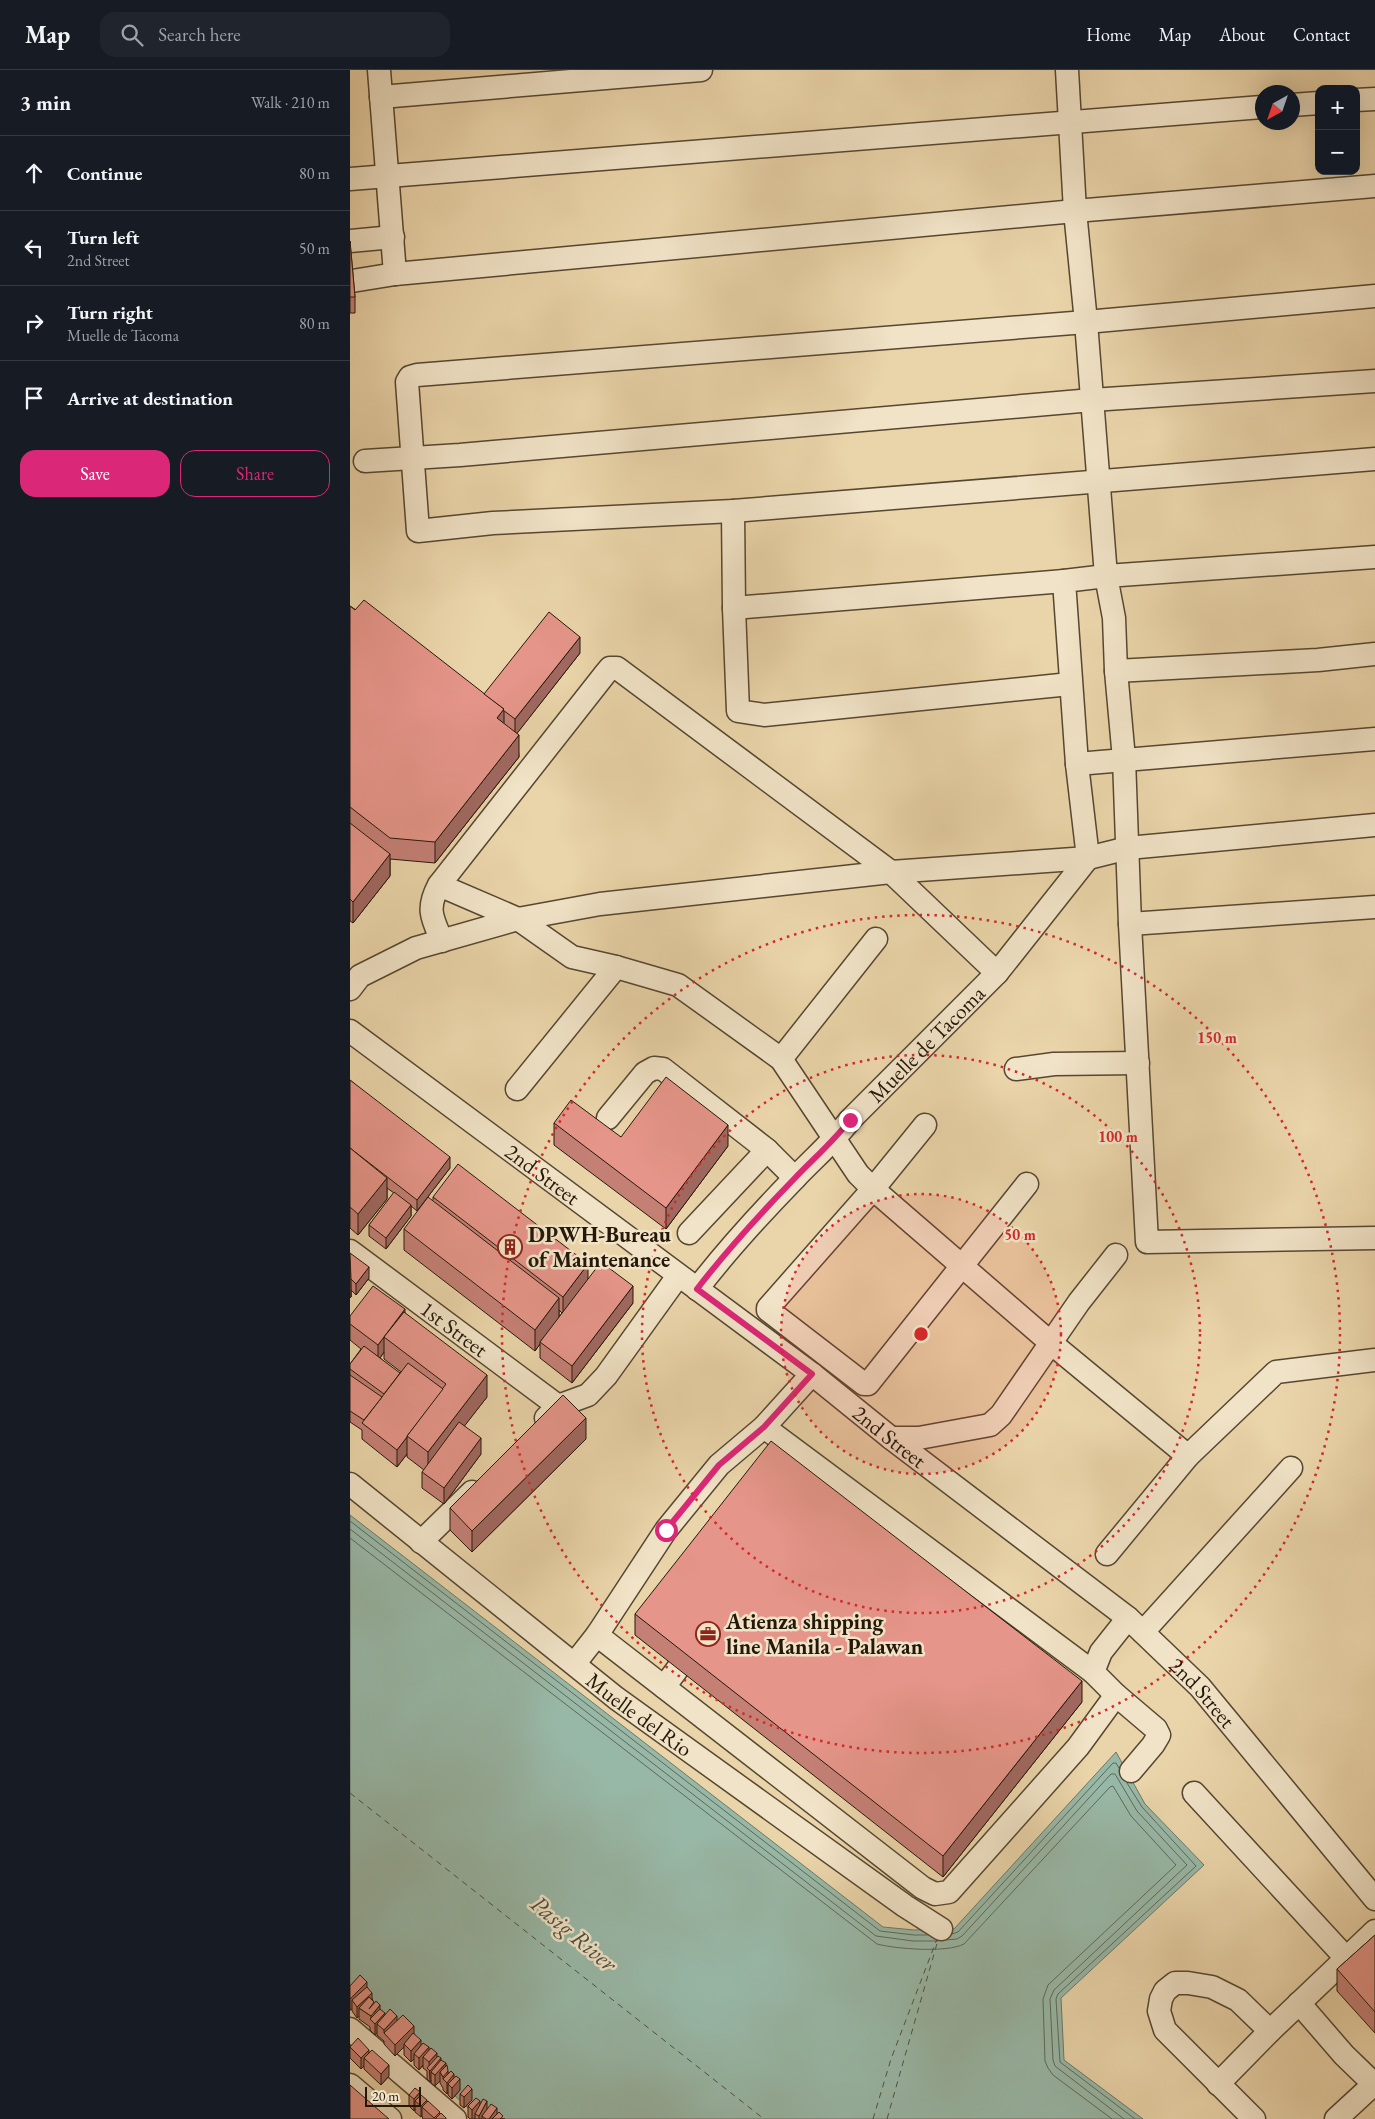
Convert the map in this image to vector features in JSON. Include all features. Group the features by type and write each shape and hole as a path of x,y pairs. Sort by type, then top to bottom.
{"street":[{"path":"379,70 395,274"},
{"path":"381,98 701,70"},
{"path":"1067,70 1075,211 1086,322 1106,576 1114,618 1116,671 1124,759 1130,924 1147,1242 1375,1238"},
{"path":"1360,100 1375,99"},
{"path":"1300,104 1315,103"},
{"path":"350,179 1255,108"},
{"path":"352,281 395,274 1075,211 1375,186"},
{"path":"350,241 393,237"},
{"path":"1375,296 1086,322 417,375 410,377 407,382 411,458 418,531 493,523 733,511 1375,459"},
{"path":"365,461 1092,400 1375,381"},
{"path":"733,511 738,710 764,715 1070,684"},
{"path":"734,608 1106,576 1375,557"},
{"path":"1064,581 1070,684 1088,858"},
{"path":"1116,671 1318,660 1375,654"},
{"path":"442,941 432,918 430,906 432,897 439,885 605,674 610,668 616,668 891,872 997,973"},
{"path":"1077,764 1375,739"},
{"path":"350,989 360,976 416,948 518,919 600,904 891,872 1088,858 1128,848 1375,825"},
{"name":"Muelle de Tacoma","path":"697,1289 795,1178 836,1139 850,1120 997,973 1088,858"},
{"path":"439,885 518,919 572,956 678,985 781,1059 858,1174 873,1189 1051,1343 1188,1456"},
{"path":"1130,924 1375,907"},
{"path":"781,1059 876,939"},
{"path":"517,1089 616,967"},
{"name":"2nd Street","path":"350,1031 812,1374 890,1438 1136,1625 1200,1687 1375,1899"},
{"path":"1016,1069 1054,1064 1138,1063"},
{"path":"608,1118 645,1073 654,1068 663,1069 767,1150 795,1178"},
{"path":"925,1125 873,1189 768,1310 864,1384 868,1384 1027,1184"},
{"path":"689,1233 767,1150"},
{"name":"1st Street","path":"350,1251 558,1406"},
{"path":"890,1438 919,1438 990,1425 1001,1415 1079,1302 1116,1255"},
{"path":"530,1433 558,1406 588,1395 606,1376 678,1276"},
{"path":"1107,1554 1188,1456 1276,1372 1375,1360"},
{"path":"575,1664 597,1635 666,1530 719,1465 764,1427 812,1374"},
{"path":"764,1427 817,1479 1041,1645 1093,1672 1116,1695 1156,1729 1159,1735 1154,1745 1131,1771"},
{"path":"1093,1672 1101,1652 1136,1625 1291,1468"},
{"path":"421,1542 490,1474"},
{"name":"Muelle del Rio","path":"350,1484 616,1698 905,1906 941,1929"},
{"path":"664,1687 705,1631"},
{"path":"597,1635 664,1687 890,1850 923,1888 935,1894 949,1892 1078,1747 1116,1695"},
{"path":"1194,1793 1346,1958"},
{"path":"1218,2084 1298,2003 1375,1931"},
{"path":"1254,2119 1165,2030 1158,2011 1165,1991 1175,1983 1212,1987 1238,2000 1270,2031"},
{"path":"1298,2003 1375,2085 1336,2119"},
{"path":"350,2029 455,2119"},
{"path":"350,2085 390,2119"}],"water":[{"name":"Pasig River","path":"350,1515 883,1927 914,1930 954,1929 1116,1752 1145,1804 1204,1865 1061,1998 1064,2060 1143,2119 480,2119 350,1999"}],"building":[{"path":"350,241 355,297 350,297"},
{"path":"364,600 504,709 497,718 519,735 435,842 390,838 350,807 350,606 355,610"},
{"path":"549,612 580,637 515,719 484,694"},
{"path":"350,823 390,854 353,902 350,899"},
{"path":"666,1077 728,1125 666,1208 554,1123 571,1100 621,1137"},
{"path":"350,1080 450,1157 417,1200 350,1148"},
{"path":"350,1148 387,1178 358,1214 350,1207"},
{"name":"DPWH-Bureau of Maintenance","path":"458,1164 588,1264 563,1297 433,1197"},
{"path":"394,1192 411,1205 386,1238 369,1225"},
{"path":"428,1197 559,1298 535,1330 404,1229"},
{"path":"350,1253 369,1267 356,1284 351,1279"},
{"path":"601,1262 633,1286 572,1366 540,1342"},
{"path":"373,1286 405,1309 378,1345 350,1324 350,1316"},
{"path":"404,1312 487,1375 428,1452 407,1436 446,1384 384,1337"},
{"path":"364,1346 400,1373 384,1394 350,1369 350,1364"},
{"path":"408,1363 443,1389 397,1450 362,1423"},
{"path":"350,1375 382,1397 364,1420 350,1411"},
{"path":"563,1395 586,1418 472,1531 450,1508"},
{"path":"459,1422 481,1438 444,1488 422,1472"},
{"path":"771,1441 1082,1681 943,1856 635,1614"},
{"path":"1375,1935 1375,2012 1337,1969"},
{"path":"360,1975 367,1982 350,1999 350,1986"},
{"path":"367,1987 372,1993 357,2007 352,2000"},
{"path":"369,1997 374,2002 369,2009 376,2001 380,2005 371,2016 359,2008"},
{"path":"380,2009 385,2013 375,2024 370,2019"},
{"path":"390,2009 397,2016 384,2030 377,2024"},
{"path":"403,2015 414,2026 395,2045 384,2033"},
{"path":"413,2033 421,2040 411,2051 404,2044"},
{"path":"358,2038 369,2050 361,2058 350,2047"},
{"path":"423,2043 429,2047 419,2058 414,2054"},
{"path":"431,2048 437,2053 429,2062 423,2057"},
{"path":"372,2050 389,2065 381,2074 364,2058"},
{"path":"438,2056 441,2058 430,2071 427,2068"},
{"path":"441,2060 446,2063 435,2075 431,2072"},
{"path":"447,2065 448,2071 443,2077 440,2072"},
{"path":"451,2071 454,2074 447,2083 443,2079"},
{"path":"456,2076 460,2079 452,2088 448,2084"},
{"path":"350,2085 389,2119 350,2119"},
{"path":"468,2085 472,2089 464,2097 460,2094"},
{"path":"415,2088 420,2092 414,2099 409,2095"},
{"path":"421,2095 427,2100 421,2106 415,2101"},
{"path":"476,2098 480,2101 472,2110 468,2106"},
{"path":"483,2099 487,2101 479,2116 475,2114"},
{"path":"428,2101 440,2112 434,2118 422,2107"},
{"path":"491,2104 497,2108 489,2119 486,2119 482,2116"},
{"path":"499,2112 503,2116 500,2119 492,2119"},
{"path":"441,2113 446,2119 435,2119"}],"ferry route":[{"path":"350,1793 764,2119"},
{"path":"873,2119 891,2059 937,1939"},
{"path":"887,2119 938,1940"}],"place":[{"name":"DPWH-Bureau of Maintenance","path":"510,1247"},
{"name":"Atienza shipping line Manila - Palawan","path":"708,1634"}],"route":[{"path":"666,1530 719,1465 764,1427 812,1374 697,1289 795,1178 836,1139 850,1120"}]}
